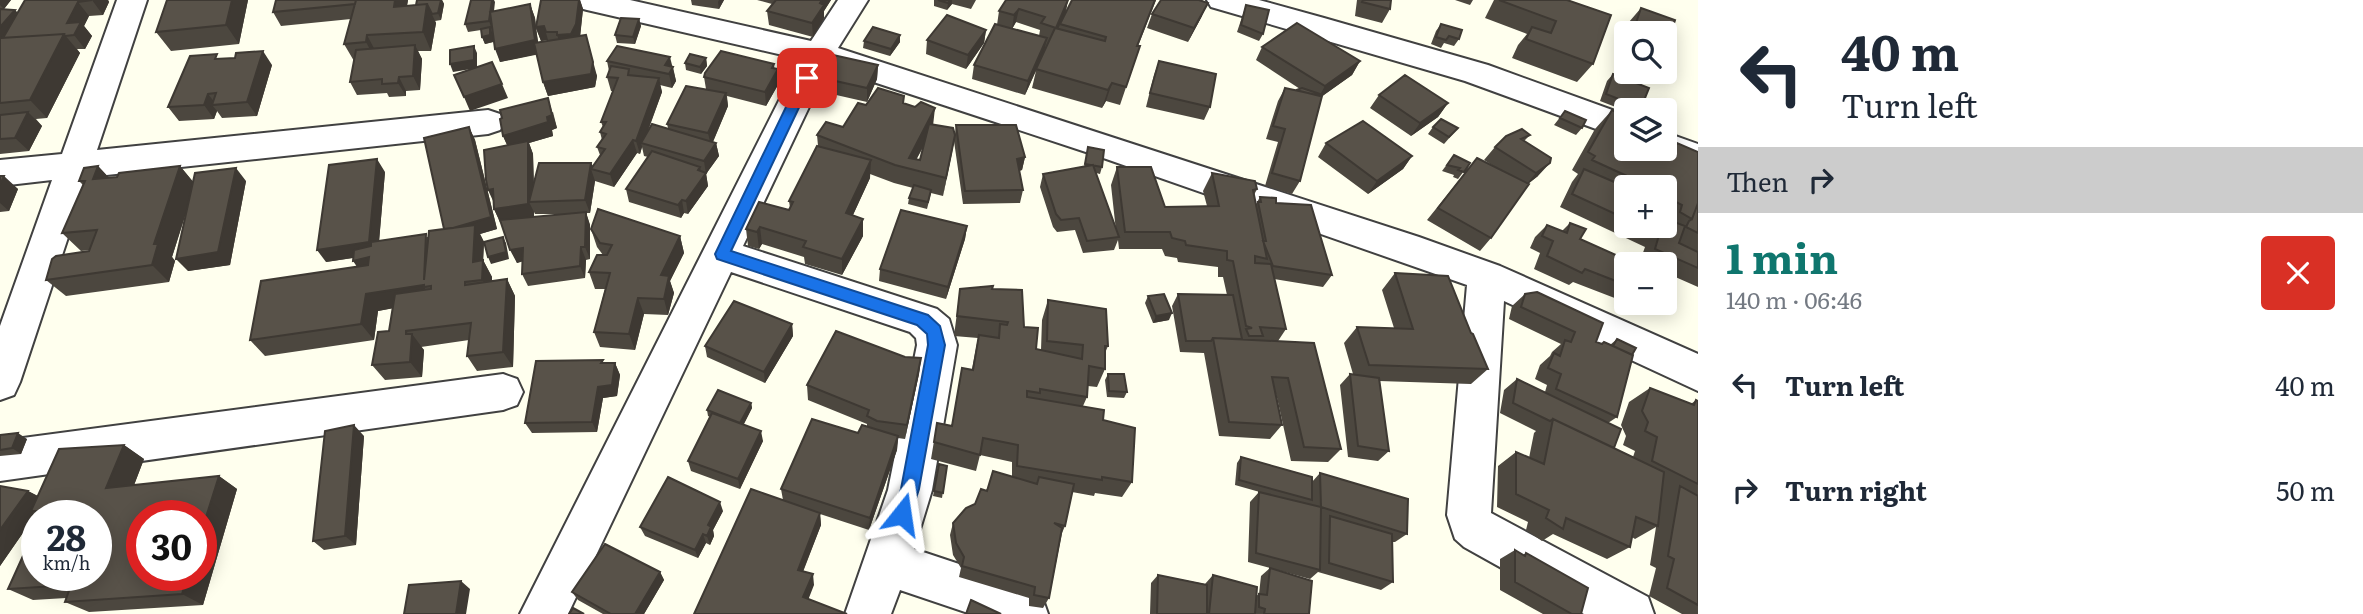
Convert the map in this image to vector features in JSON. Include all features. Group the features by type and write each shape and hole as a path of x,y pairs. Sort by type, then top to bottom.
{"street":[{"path":"0,382 132,0"},
{"path":"587,0 819,53 1117,150 1487,277 1698,373"},
{"path":"544,614 819,53 853,0"},
{"path":"1222,0 1377,41 1500,79 1614,123"},
{"path":"0,173 488,122"},
{"path":"1677,149 1698,158"},
{"path":"722,254 923,320 935,331 937,345 910,489 868,614"},
{"path":"1487,277 1469,515 1471,524 1480,532 1631,614"},
{"path":"0,461 503,392"},
{"path":"887,563 983,595 1025,614"}],"building":[{"path":"25,0 92,0 78,2 67,23 81,22 74,35 3,38"},
{"path":"167,0 232,0 226,25 156,32"},
{"path":"276,0 356,0 355,4 273,12"},
{"path":"356,0 395,0 394,7 427,4 423,32 367,35 366,42 344,44"},
{"path":"417,0 441,0 438,13 432,14 427,4 416,5"},
{"path":"471,0 492,0 489,21 465,24"},
{"path":"541,0 579,0 576,24 571,34 557,35 557,32 546,32 544,26 536,27"},
{"path":"776,0 822,0 820,3 824,5 812,23 767,11"},
{"path":"1006,0 1068,0 1056,28 1041,23 1045,17 1019,9 1014,15 999,11"},
{"path":"1072,0 1155,0 1137,46 1140,46 1126,87 1112,83 1108,90 1036,69 1055,28 1105,41 1106,37 1060,24"},
{"path":"1161,0 1199,0 1208,3 1194,28 1152,14"},
{"path":"1391,0 1390,9 1362,2"},
{"path":"1499,0 1567,0 1611,15 1593,64 1526,39 1532,27 1551,33 1556,21"},
{"path":"530,4 535,40 495,49 490,12"},
{"path":"1246,5 1269,10 1263,34 1241,25"},
{"path":"1641,8 1675,20 1675,21 1637,21"},
{"path":"0,9 15,10 0,27"},
{"path":"947,15 986,30 968,55 927,40"},
{"path":"621,18 639,19 633,37 615,35"},
{"path":"1297,23 1360,61 1325,86 1262,47"},
{"path":"995,24 1047,38 1028,81 974,65"},
{"path":"1441,24 1462,30 1459,39 1449,36 1446,40 1436,37"},
{"path":"490,27 490,35 482,37 481,29"},
{"path":"873,27 900,35 891,49 864,41"},
{"path":"64,34 30,100 0,103 0,38"},
{"path":"586,35 593,62 591,74 543,82 534,43"},
{"path":"415,45 413,76 399,77 398,83 382,84 382,79 350,82 356,50"},
{"path":"474,46 474,60 450,64 450,50"},
{"path":"617,46 670,57 665,65 673,67 669,74 607,61"},
{"path":"263,51 247,102 212,105 216,93 208,94 204,105 168,107 190,56 217,54 215,59 235,58 236,53"},
{"path":"721,51 774,64 772,68 778,69 765,92 704,77"},
{"path":"690,54 706,58 700,67 685,63"},
{"path":"833,55 878,65 867,88 822,78"},
{"path":"1159,61 1216,74 1210,107 1150,93"},
{"path":"492,62 502,84 464,97 454,75"},
{"path":"611,66 629,69 628,75 659,78 636,141 633,140 610,174 591,169 605,149 597,147 606,134 600,132 606,122 601,122 618,78 607,77"},
{"path":"1613,74 1614,84 1639,84 1649,88 1645,98 1616,98 1606,94"},
{"path":"1405,75 1448,103 1420,123 1379,95"},
{"path":"686,86 726,93 708,133 667,124"},
{"path":"878,88 904,96 903,103 915,107 921,102 935,108 909,158 920,160 929,124 953,128 955,135 946,178 895,165 817,135 826,122 843,127 858,103 866,105"},
{"path":"1285,88 1322,96 1300,181 1272,173 1285,129 1273,126"},
{"path":"1302,88 1320,94 1320,96 1296,90"},
{"path":"548,98 552,115 547,117 548,122 503,136 500,110"},
{"path":"1612,110 1614,161 1677,161 1677,143 1698,152 1698,203 1692,219 1680,212 1682,205 1677,202 1677,175 1625,175 1592,160 1595,156 1588,152"},
{"path":"1565,111 1586,120 1582,128 1560,118"},
{"path":"28,112 15,138 0,139 0,115"},
{"path":"1441,119 1458,128 1449,137 1433,127"},
{"path":"1363,121 1412,156 1377,181 1326,143"},
{"path":"652,124 716,143 704,161 641,143"},
{"path":"956,125 1016,125 1025,157 1017,159 1023,190 965,191"},
{"path":"469,127 491,217 444,229 424,138"},
{"path":"1522,129 1530,135 1521,139 1551,158 1550,163 1536,173 1495,147 1506,136"},
{"path":"528,141 528,204 494,209 493,189 488,190 486,180 484,150"},
{"path":"817,146 871,160 846,213 863,219 842,259 803,247 806,241 760,227 757,232 746,229 759,202 789,210 793,202 789,201"},
{"path":"1088,147 1104,150 1102,167 1085,164"},
{"path":"652,151 700,167 698,170 706,173 686,201 682,200 678,205 626,189"},
{"path":"1454,155 1470,163 1464,172 1458,170 1460,168 1447,165"},
{"path":"1477,158 1529,184 1491,238 1438,208"},
{"path":"377,159 369,242 317,250 329,165"},
{"path":"539,163 591,163 585,200 529,202"},
{"path":"1093,165 1119,237 1087,241 1079,218 1061,220 1056,214 1043,174"},
{"path":"98,166 93,179 180,166 154,244 158,244 152,265 46,280 52,259 56,256 89,251 97,230 62,233 85,181 79,181 84,168"},
{"path":"1117,167 1151,167 1165,207 1219,206 1212,173 1255,181 1257,189 1253,190 1267,259 1255,256 1255,263 1271,264 1286,329 1260,327 1263,336 1249,336 1246,329 1252,328 1246,326 1233,261 1227,260 1227,251 1186,245 1185,241 1172,238 1170,232 1125,232"},
{"path":"236,168 218,252 176,259 195,173"},
{"path":"1584,169 1614,182 1614,213 1572,194"},
{"path":"914,185 931,190 928,202 909,198"},
{"path":"1260,197 1276,198 1276,203 1311,205 1332,275 1273,266 1263,241 1266,241 1258,202 1261,202"},
{"path":"1698,203 1698,233 1686,227"},
{"path":"598,209 680,236 661,275 669,276 664,299 638,298 629,334 594,332 610,273 589,272 597,255 607,255 612,245 600,243 591,229"},
{"path":"901,210 967,226 948,287 880,269"},
{"path":"586,212 585,247 581,247 580,266 522,274 523,248 510,250 500,220"},
{"path":"1570,223 1586,229 1580,239 1614,254 1614,280 1585,269 1582,273 1547,256 1553,241 1542,236 1547,225 1567,233"},
{"path":"1677,223 1685,226 1679,243 1698,252 1698,268 1677,259 1677,252 1655,249 1658,238 1677,238"},
{"path":"475,225 473,262 483,260 482,280 465,282 465,285 507,279 503,352 467,356 471,323 406,331 406,334 412,334 410,362 372,365 378,332 389,331 395,294 431,289 431,286 424,285 366,294 361,324 250,340 261,281 368,265 369,257 353,261 354,250 371,246 371,242 426,234 424,280 429,231"},
{"path":"503,237 506,252 488,257 484,242"},
{"path":"1395,273 1448,276 1488,369 1369,365 1357,327 1413,329"},
{"path":"993,286 992,289 1022,290 1024,327 1038,328 1036,349 1082,359 1083,345 1047,341 1048,300 1106,309 1108,346 1105,346 1105,369 1089,366 1087,397 1040,389 1040,393 1027,391 1027,397 1104,410 1103,420 1135,428 1132,482 1102,477 1102,480 1017,466 1018,445 983,438 980,455 934,442 937,423 952,426 962,368 973,370 979,335 999,338 1000,324 1007,325 1008,322 957,316 960,289"},
{"path":"1537,292 1603,323 1596,342 1604,342 1633,355 1617,417 1556,389 1561,374 1548,368 1554,353 1560,356 1565,340 1571,342 1575,332 1521,307 1525,294"},
{"path":"1164,294 1172,313 1156,316 1148,296"},
{"path":"1178,294 1233,295 1242,339 1186,341"},
{"path":"734,301 792,324 764,372 705,346"},
{"path":"836,331 905,357 921,358 907,425 877,421 867,416 869,410 807,385"},
{"path":"1213,338 1314,343 1341,449 1304,447 1288,378 1272,377 1282,425 1229,422"},
{"path":"1617,339 1636,348 1632,355 1613,346"},
{"path":"603,360 601,363 615,363 612,385 598,387 592,422 525,423 536,361"},
{"path":"1108,374 1124,374 1127,392 1109,391"},
{"path":"1350,374 1379,378 1389,451 1358,446"},
{"path":"1517,379 1621,429 1614,448 1513,403"},
{"path":"1650,388 1694,405 1696,400 1698,401 1698,484 1652,461 1657,437 1645,431 1648,422 1642,411"},
{"path":"718,390 751,403 740,423 707,410"},
{"path":"712,413 761,431 738,479 688,461"},
{"path":"812,419 858,433 862,425 898,436 870,518 781,489"},
{"path":"1553,419 1664,472 1658,526 1636,517 1630,547 1566,518 1563,529 1546,518 1549,510 1516,494 1516,452 1544,464"},
{"path":"354,425 345,536 313,541 325,431"},
{"path":"18,433 12,448 0,450 0,435"},
{"path":"124,445 106,488 219,476 211,500 126,500 126,591 183,591 182,594 65,602 69,591 112,591 112,500 36,500 59,449"},
{"path":"1241,457 1312,477 1312,500 1239,480"},
{"path":"939,464 947,466 943,493 934,491"},
{"path":"993,471 1037,484 1039,477 1074,484 1065,526 1054,523 1062,528 1049,598 1034,595 1035,587 962,566 964,557 956,543 953,523 966,508 975,504 981,489 987,491"},
{"path":"1320,473 1408,499 1407,534 1321,507"},
{"path":"668,477 720,502 708,525 711,527 707,536 703,534 695,550 640,527"},
{"path":"0,486 28,491 21,500 0,530"},
{"path":"1680,486 1698,496 1698,605 1667,588 1674,559 1668,556"},
{"path":"751,489 820,513 798,570 813,574 803,597 847,614 694,614"},
{"path":"1259,492 1321,507 1320,570 1256,553"},
{"path":"1330,516 1392,534 1393,582 1329,563"},
{"path":"605,544 660,572 635,614 611,614 572,592"},
{"path":"1515,550 1525,556 1526,553 1588,588 1581,614 1572,614 1515,582"},
{"path":"21,560 21,588 8,589"},
{"path":"1270,568 1312,581 1309,614 1264,614 1265,609 1259,607 1259,594 1267,595"},
{"path":"1158,575 1207,585 1207,614 1157,614"},
{"path":"1213,575 1257,587 1255,614 1209,614"},
{"path":"461,581 456,614 404,614 409,585"},
{"path":"971,600 1001,614 966,614"},
{"path":"573,608 584,614 569,614"}],"route":[{"path":"807,78 722,254 923,320 935,331 937,345 910,489 902,514"}]}
